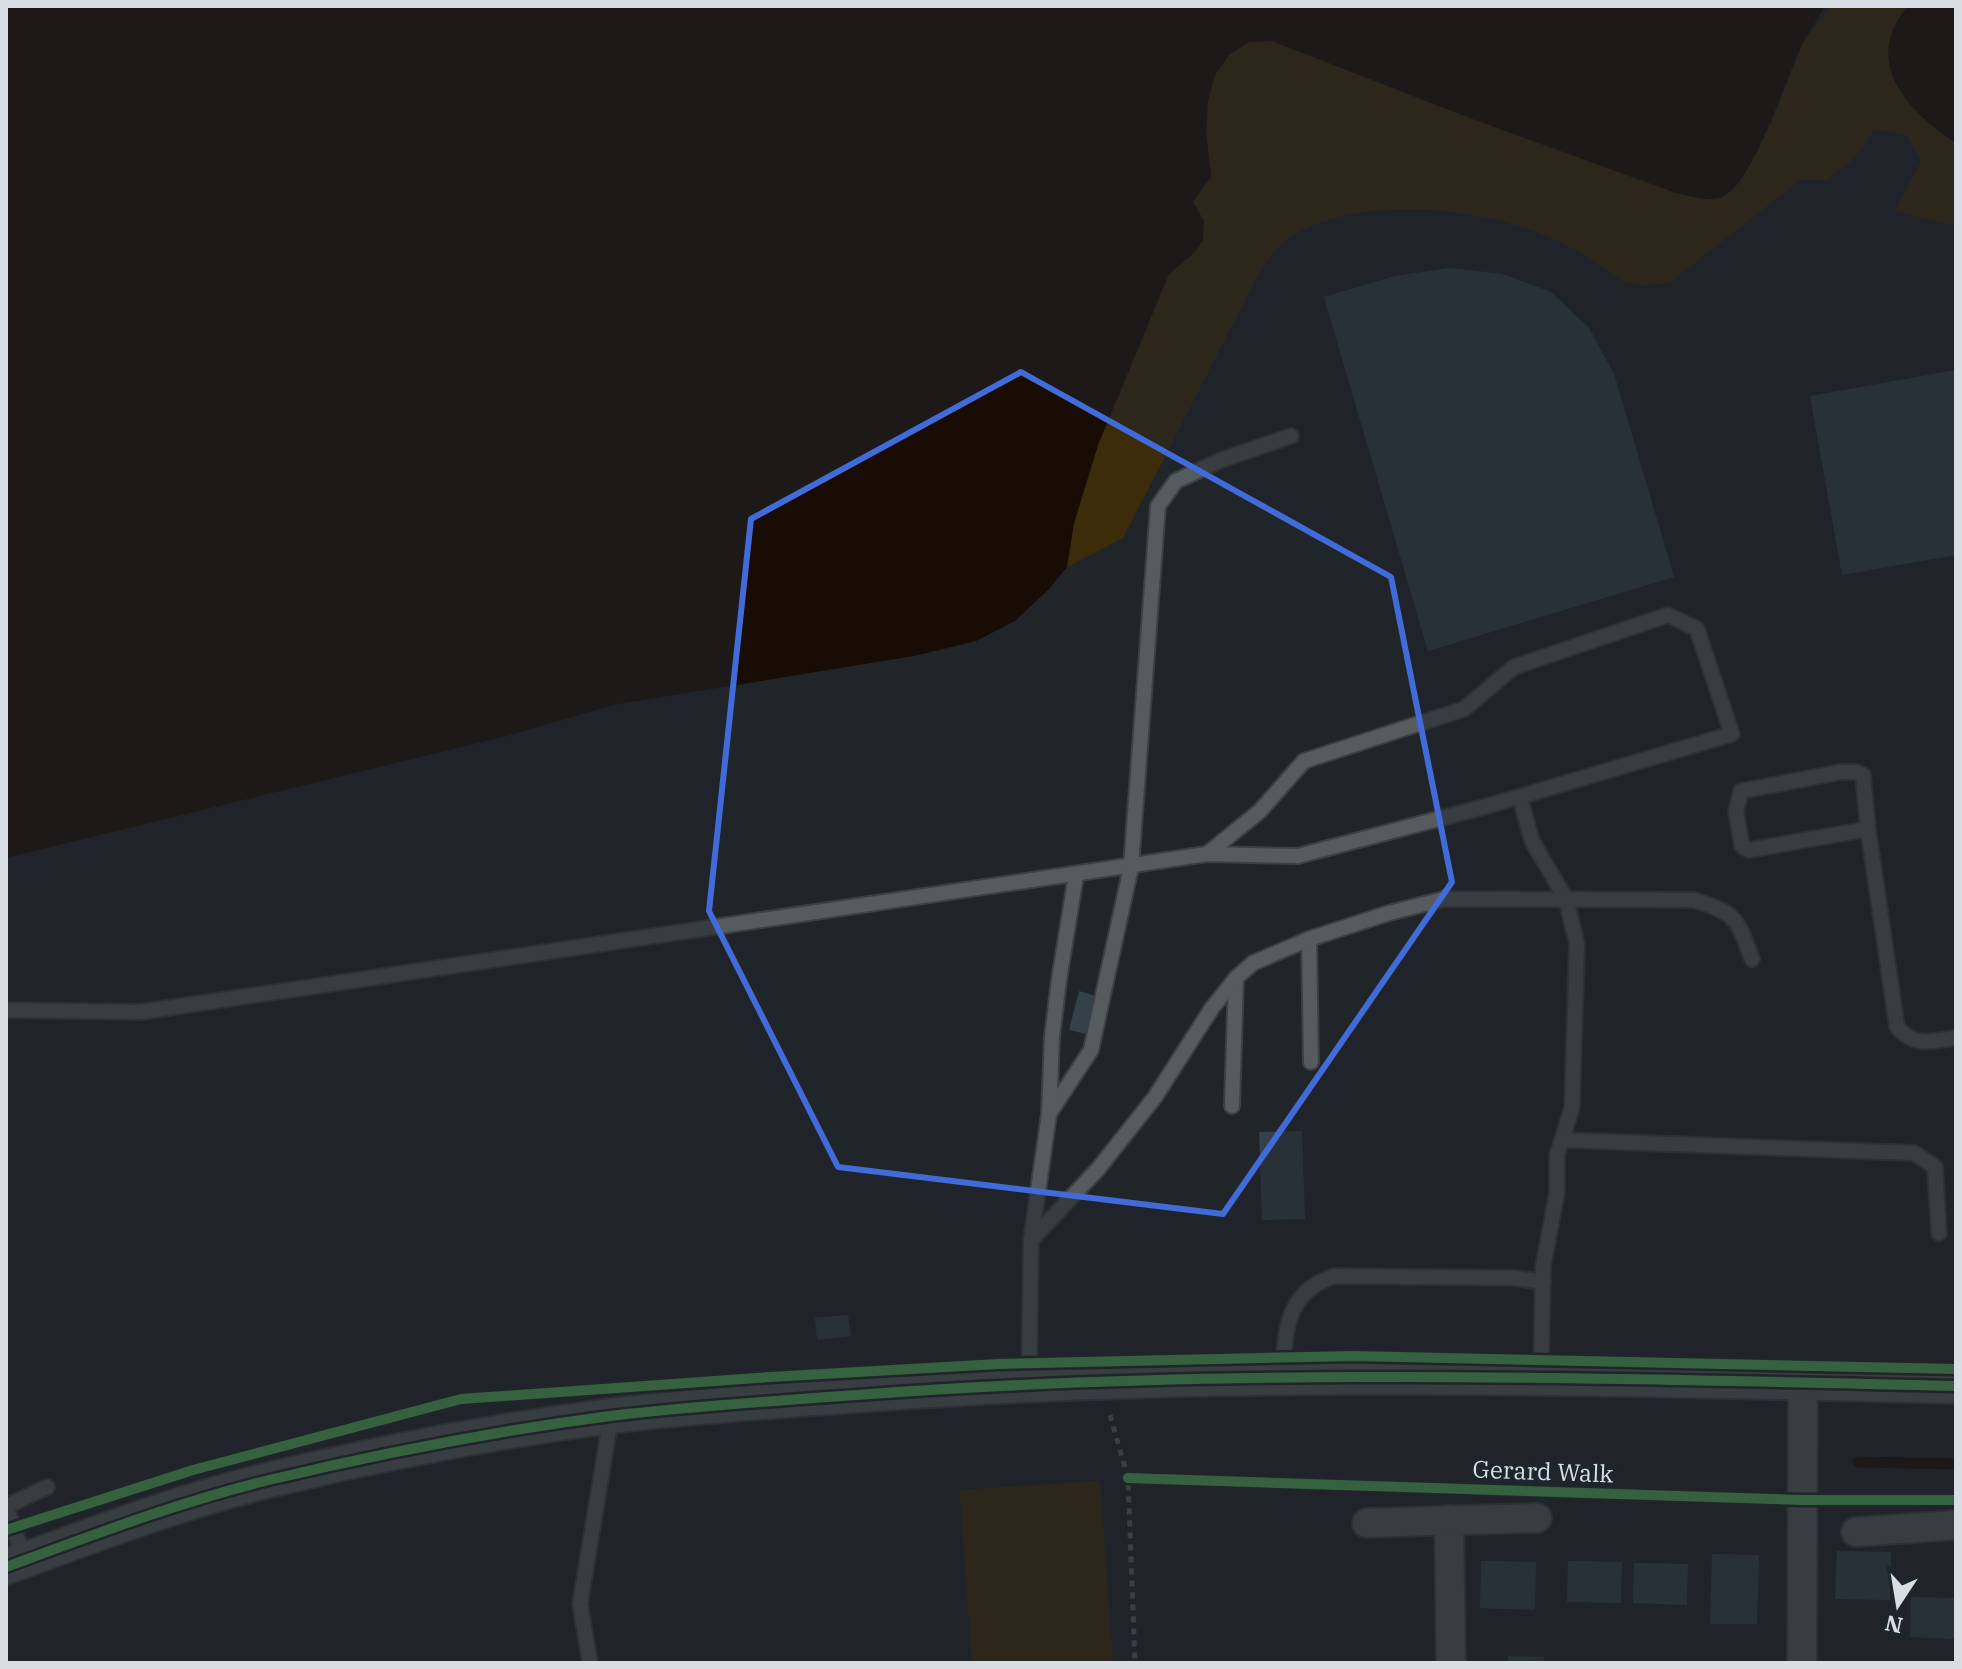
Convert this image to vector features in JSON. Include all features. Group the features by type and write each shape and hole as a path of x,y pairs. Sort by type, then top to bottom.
{"street":[{"path":"15,1564 175,1507 265,1481 453,1441 611,1416 804,1398 1029,1384 1282,1377 1541,1378 1956,1386"},
{"path":"1802,1663 1803,1383"},
{"path":"1367,1523 1537,1518"},
{"path":"1449,1520 1451,1663"},
{"path":"1856,1532 1956,1525"}],"lane":[{"path":"1049,1114 1091,1050 1131,867 1158,506 1176,481 1221,460 1291,436"},
{"path":"6,1010 141,1012 1207,854 1298,856 1520,797 1732,734 1697,629 1668,615 1514,667 1464,709 1304,761 1260,811 1207,854"},
{"path":"1868,829 1749,850 1742,846 1737,801 1741,791 1856,772 1863,775 1897,1027 1906,1038 1918,1042 1956,1038"},
{"path":"1520,797 1532,841 1566,899 1577,944 1572,1107 1557,1155 1557,1192 1543,1267 1541,1378"},
{"path":"1029,1384 1031,1240 1049,1114 1052,1037 1076,875"},
{"path":"1031,1240 1098,1169 1155,1097 1212,1008 1236,978 1253,963 1309,939 1444,899 1694,900 1725,909 1739,925 1752,959"},
{"path":"1309,939 1311,1062"},
{"path":"1232,1106 1236,978"},
{"path":"1562,1140 1914,1153 1935,1167 1939,1233"},
{"path":"1282,1377 1286,1323 1306,1292 1320,1281 1334,1276 1515,1278 1543,1282"},
{"path":"590,1663 580,1604 611,1416"},
{"path":"15,1564 7,1506 47,1487"}],"path":[{"path":"1108,1409 1128,1478 1135,1663"},
{"path":"1128,1478 1144,1478"}],"highlighted area":[{"path":"1021,372 1391,577 1452,882 1223,1214 838,1167 709,911 751,519"}],"shaded area":[{"path":"6,6 1825,6 1803,43 1747,170 1724,196 1712,199 1676,193 1467,117 1272,41 1249,42 1229,55 1215,75 1208,101 1206,131 1211,177 1193,202 1204,221 1203,240 1195,252 1169,274 1098,445 1074,523 1067,567 1015,621 976,641 914,656 613,705 511,735 6,858"},
{"path":"1831,6 1908,6 1893,28 1939,132 1956,143 1956,226 1895,211 1922,160 1907,136 1875,129 1853,159 1827,180 1800,180 1670,282 1653,285 1629,283 1576,250 1546,236 1476,215 1401,209 1364,212 1298,232 1263,265 1123,538 1067,567 1074,523 1098,445 1169,274 1195,252 1204,221 1193,202 1211,177 1206,131 1208,100 1215,75 1229,55 1249,42 1272,41 1467,117 1676,193 1710,200 1739,184 1771,124 1803,43"},
{"path":"1908,6 1956,6 1956,143 1938,131 1907,101 1889,66 1888,47 1894,27"},
{"path":"1100,1481 1113,1663 972,1663 960,1490"}],"building":[{"path":"1450,268 1503,274 1551,292 1589,328 1614,374 1674,577 1428,651 1324,297 1395,276"},
{"path":"1956,370 1956,555 1842,575 1810,396"},
{"path":"1079,991 1099,997 1090,1035 1069,1030"},
{"path":"1302,1131 1305,1219 1262,1220 1259,1132"},
{"path":"848,1315 851,1336 817,1340 815,1318"},
{"path":"1837,1551 1891,1552 1890,1600 1835,1599"},
{"path":"1712,1554 1759,1555 1757,1624 1710,1624"},
{"path":"1481,1561 1536,1562 1535,1610 1480,1608"},
{"path":"1568,1561 1622,1562 1621,1603 1567,1602"},
{"path":"1634,1563 1688,1564 1687,1605 1633,1603"},
{"path":"1911,1597 1956,1598 1956,1639 1910,1637"},
{"path":"1508,1656 1544,1657 1544,1663 1508,1663"}],"waterway":[{"path":"1858,1462 1956,1464"}],"cycle path":[{"path":"6,1530 193,1470 461,1399 998,1364 1353,1356 1956,1369"},
{"path":"6,1567 169,1509 269,1480 481,1436 672,1409 994,1386 1269,1378 1544,1378 1956,1386"},
{"name":"Gerard Walk","path":"1128,1478 1802,1500 1956,1500"}]}
